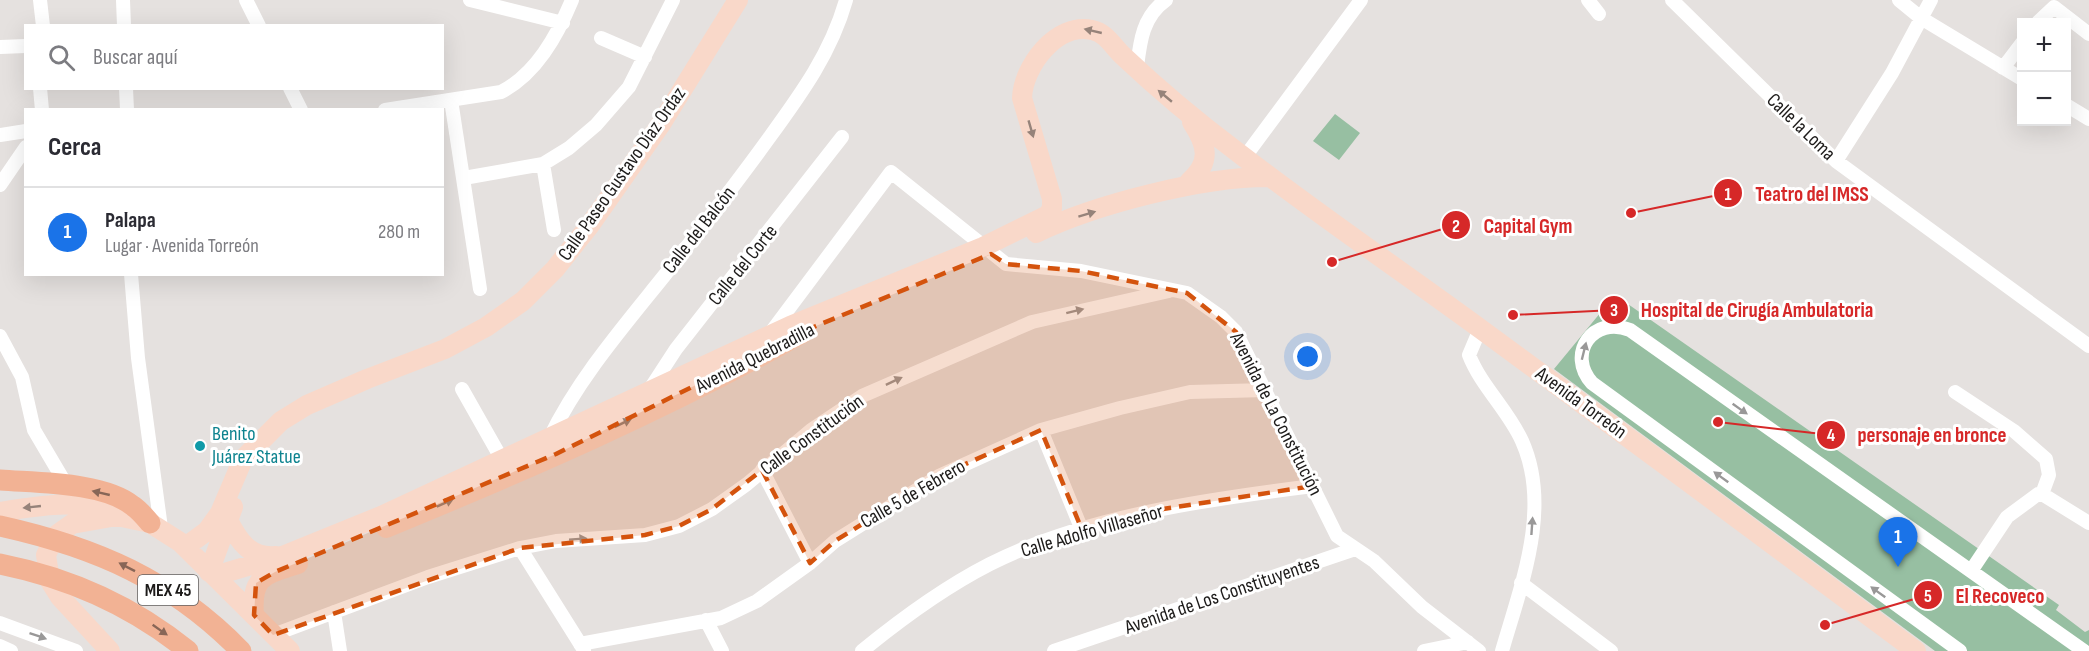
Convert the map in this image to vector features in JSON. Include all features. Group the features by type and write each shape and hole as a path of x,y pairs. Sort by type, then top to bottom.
{"main road":[{"path":"0,480 67,486 117,496 133,505 156,525"},
{"name":"MEX 45","path":"0,526 82,548 142,575 184,601 242,651"},
{"name":"MEX 45","path":"0,564 43,573 102,596 135,613 188,651"}],"street":[{"path":"40,0 43,24"},
{"path":"123,0 124,24"},
{"path":"246,0 258,24"},
{"path":"470,0 563,23"},
{"path":"398,108 501,92 514,85 532,69 563,23 572,0"},
{"path":"464,178 543,164 569,148 596,125 629,87 674,0"},
{"name":"Calle Paseo Gustavo Díaz Ordaz","path":"185,547 207,531 214,522 243,459 281,421 307,405 445,349 486,327 523,301 555,269 590,225 661,124 738,0"},
{"name":"Calle del Balcón","path":"552,447 566,406 635,312 714,213 815,74 839,25 846,0"},
{"path":"1137,67 1142,32 1154,10 1166,0"},
{"path":"1160,193 1232,167 1244,158 1361,0"},
{"path":"1588,0 1599,14"},
{"name":"Calle la Loma","path":"1672,0 1836,161 2089,346"},
{"path":"1899,0 1921,18 2017,76"},
{"path":"1836,161 1892,73 1931,0"},
{"path":"2042,18 2054,7 2068,18"},
{"path":"2071,20 2089,34"},
{"name":"Avenida Torreón","path":"1040,220 1051,212 1052,199 1022,98 1026,73 1033,62 1052,43 1077,29 1102,33 1157,89 1268,177 1480,329 1916,651"},
{"path":"601,38 645,57"},
{"path":"0,47 24,46"},
{"path":"2003,68 2017,50"},
{"path":"40,90 42,108"},
{"path":"126,90 127,108"},
{"path":"291,90 300,108"},
{"path":"451,100 480,289"},
{"path":"2071,108 2089,119"},
{"path":"1186,113 1202,136 1205,151 1200,172 1189,182"},
{"path":"0,135 24,131"},
{"name":"Calle del Corte","path":"646,394 676,349 842,137"},
{"path":"0,185 24,150"},
{"path":"543,164 554,230"},
{"path":"768,337 891,172 987,250"},
{"name":"Avenida Quebradilla","path":"552,447 646,394 843,302 1058,222 1160,193 1227,179 1268,177"},
{"name":"Avenida Quebradilla","path":"211,574 285,555 507,467 704,385 816,326 987,250 1040,220"},
{"name":"Avenida de La Constitución","path":"987,250 1006,264 1081,272 1187,293 1201,301 1236,332 1337,536 1374,561 1422,607 1474,647"},
{"path":"131,276 156,525"},
{"name":"Calle Constitución","path":"273,635 428,577 520,548 556,541 645,535 679,526 712,509 811,430 862,396 1032,322 1174,290"},
{"path":"1960,651 1592,383 1582,367 1582,349 1587,340 1599,330 1608,327 1630,330 2085,651"},
{"path":"1480,329 1469,355 1474,370 1521,440 1531,468 1533,509 1530,554 1502,651"},
{"path":"0,336 22,377 34,430 67,486"},
{"path":"462,389 507,467"},
{"name":"Calle 5 de Febrero","path":"583,647 721,618 756,601 810,563 844,535 939,476 1041,430 1190,392 1266,390"},
{"path":"1955,392 2014,431 2046,459 2049,475 2042,494 2032,498 2007,517 1971,571"},
{"path":"1041,430 1082,530"},
{"path":"211,574 228,520 244,480 256,460 260,441"},
{"name":"Avenida Quebradilla","path":"254,615 253,594 256,583 275,572 429,510 507,467"},
{"path":"762,470 810,563"},
{"name":"Calle Adolfo Villaseñor","path":"862,651 913,613 990,564 1082,530 1225,497 1313,486"},
{"path":"2042,494 2089,523"},
{"path":"0,512 57,506 85,506 105,515 156,525 185,547 290,651"},
{"path":"105,515 72,524 55,536 46,555 47,573 60,597 110,651"},
{"path":"228,520 236,537 251,552 271,556 285,555"},
{"path":"520,548 583,647"},
{"name":"Avenida de Los Constituyentes","path":"1054,651 1355,549"},
{"path":"1521,583 1611,651"},
{"path":"334,612 340,651"},
{"path":"706,620 722,651"},
{"path":"0,623 76,651"},
{"path":"0,646 11,651"},
{"path":"1424,651 1474,647"}],"highlighted area":[{"path":"991,254 1006,264 1081,271 1187,293 1236,332 1313,486 1163,509 1082,530 1041,430 939,476 835,541 810,563 762,470 712,509 679,526 645,535 520,548 273,635 254,615 256,583 275,572 556,454 816,326"}],"green space":[{"path":"1335,114 1360,133 1339,160 1313,141"},
{"path":"1615,295 2059,605 2056,610 2085,632 2089,630 2089,651 1935,651 1554,369"}],"place":[{"name":"Teatro del IMSS","path":"1631,213"},
{"name":"Capital Gym","path":"1332,262"},
{"name":"Hospital de Cirugía Ambulatoria","path":"1513,315"},
{"name":"personaje en bronce","path":"1718,422"},
{"name":"Benito Juárez Statue","path":"200,446"},
{"name":"Palapa","path":"1898,567"},
{"name":"El Recoveco","path":"1825,625"}]}
